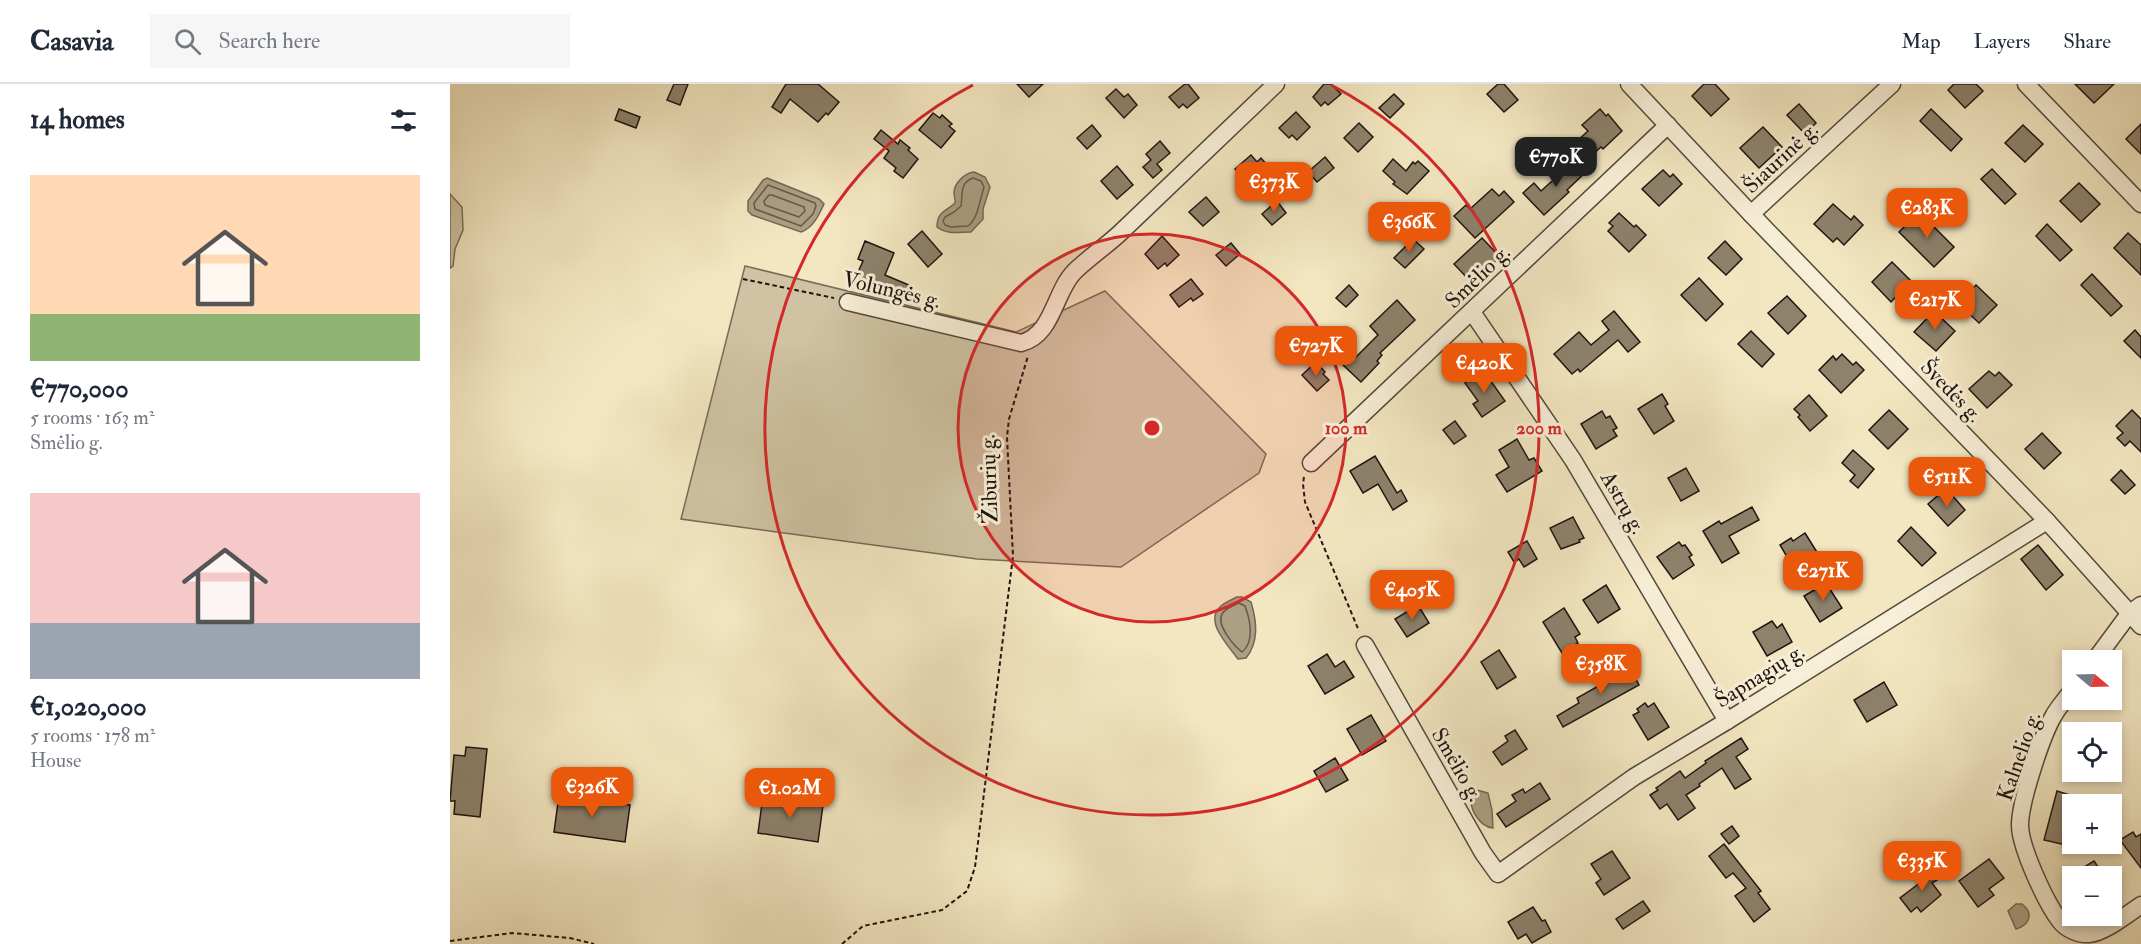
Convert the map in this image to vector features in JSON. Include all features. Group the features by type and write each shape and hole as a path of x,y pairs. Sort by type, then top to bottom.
{"street":[{"path":"1030,341 1046,324 1073,273 1115,237 1276,84"},
{"name":"Švedės g.","path":"1629,84 2137,615"},
{"name":"Šiaurinė g.","path":"1751,214 1892,84"},
{"path":"2026,84 2141,204"},
{"name":"Smėlio g.","path":"1311,464 1668,125"},
{"name":"Volungės g.","path":"848,302 1021,344 1030,341"},
{"name":"Astrų g.","path":"1472,312 1573,460 1727,721"},
{"name":"Šapnagių g.","path":"1498,874 1634,777 2047,521"},
{"path":"2104,650 2137,615"},
{"name":"Smėlio g.","path":"1365,645 1483,853 1498,874"},
{"name":"Kalnelio g.","path":"2062,704 2046,731 2024,798 2020,824 2023,843 2032,870 2061,922 2069,929 2089,934 2101,931 2141,905"}],"path":[{"name":"Volungės g.","path":"743,279 848,302"},
{"name":"Žiburių g.","path":"842,944 863,926 942,910 967,891 975,867 1013,556 1007,437 1009,419 1029,354 1030,341"},
{"path":"1311,464 1303,484 1305,502 1365,645"},
{"path":"450,941 512,933 570,938 594,944"}],"shaded area":[{"path":"450,194 462,207 463,230 455,249 453,266 450,268"},
{"path":"745,266 1016,332 1105,291 1266,454 1259,473 1121,567 977,559 681,519"}],"water":[{"path":"974,172 985,177 990,187 983,209 983,219 971,232 953,233 941,230 937,227 937,222 943,212 955,203 954,193 958,182 964,176"},
{"path":"767,178 819,199 824,204 818,217 809,227 801,232 752,215 748,211 748,201 763,180"},
{"path":"1237,597 1251,602 1256,631 1250,652 1246,658 1238,659 1224,641 1216,627 1215,620 1220,607"},
{"path":"1477,790 1488,793 1493,828 1480,821 1474,812 1471,796"},
{"path":"2016,904 2026,907 2029,918 2025,925 2016,929 2008,911"}],"building":[{"path":"674,84 688,84 680,105 667,100"},
{"path":"786,84 818,84 839,102 828,115 826,113 818,122 790,99 781,113 772,107"},
{"path":"1017,84 1043,84 1029,97"},
{"path":"1188,84 1199,98 1187,108 1183,104 1179,108 1169,97"},
{"path":"1324,84 1331,84 1341,94 1328,105 1325,102 1321,106 1313,97"},
{"path":"1498,84 1504,84 1518,100 1504,112 1487,94"},
{"path":"1704,84 1715,84 1729,99 1711,116 1692,96"},
{"path":"1954,84 1976,84 1983,91 1965,108 1948,90"},
{"path":"2075,84 2114,84 2094,103"},
{"path":"1116,89 1124,97 1128,94 1137,105 1124,118 1106,98"},
{"path":"1394,94 1404,104 1390,118 1379,108"},
{"path":"1799,104 1816,123 1805,134 1787,115"},
{"path":"619,109 640,117 636,128 615,120"},
{"path":"1600,109 1606,116 1608,114 1622,131 1603,149 1601,147 1592,155 1578,140 1588,131 1582,125"},
{"path":"1931,109 1962,139 1951,151 1920,121"},
{"path":"1296,112 1310,127 1297,140 1292,135 1289,138 1279,128"},
{"path":"933,113 940,118 942,115 952,124 949,126 955,131 941,148 919,130"},
{"path":"1359,123 1373,137 1358,152 1344,138"},
{"path":"2141,124 2141,154 2126,139"},
{"path":"1092,125 1101,136 1087,149 1077,138"},
{"path":"2023,125 2043,144 2025,162 2005,143"},
{"path":"1763,127 1782,147 1759,168 1740,148"},
{"path":"881,130 898,144 900,140 918,159 903,178 894,171 896,168 884,158 889,151 874,139"},
{"path":"1160,141 1170,153 1157,164 1162,170 1153,178 1143,167 1151,160 1146,154"},
{"path":"1251,155 1257,162 1261,158 1268,166 1247,184 1235,169"},
{"path":"1325,157 1334,168 1317,182 1308,172"},
{"path":"1393,159 1406,171 1413,162 1415,164 1418,161 1429,171 1407,194 1393,184 1395,182 1383,171"},
{"path":"1581,159 1590,168 1544,215 1523,193 1534,183 1541,191"},
{"path":"1117,166 1133,185 1117,199 1101,181"},
{"path":"1992,169 2016,194 2005,204 1981,179"},
{"path":"1663,170 1670,177 1673,174 1682,184 1659,206 1642,189"},
{"path":"2079,183 2100,204 2081,222 2060,201"},
{"path":"1492,189 1499,196 1504,191 1514,202 1475,238 1454,216 1466,205 1470,209"},
{"path":"1206,197 1219,212 1203,226 1189,212"},
{"path":"1277,201 1286,213 1272,225 1262,214"},
{"path":"1833,204 1851,220 1854,216 1863,225 1844,245 1837,238 1833,242 1814,224"},
{"path":"1919,212 1954,247 1934,267 1899,232"},
{"path":"1619,213 1646,235 1629,252 1608,231 1613,226 1609,223"},
{"path":"2047,224 2072,250 2060,261 2036,236"},
{"path":"922,231 942,254 928,267 908,244"},
{"path":"2128,233 2141,245 2141,275 2114,248"},
{"path":"1162,236 1179,255 1167,266 1165,263 1158,269 1145,254"},
{"path":"1482,238 1500,257 1472,283 1454,264"},
{"path":"1413,239 1424,249 1405,268 1394,258"},
{"path":"865,241 894,253 885,275 911,286 905,300 855,279 863,261 858,259"},
{"path":"1725,241 1742,259 1726,275 1708,258"},
{"path":"1231,243 1240,254 1226,266 1216,255"},
{"path":"1892,262 1911,281 1891,302 1872,282"},
{"path":"2092,274 2122,306 2111,316 2081,285"},
{"path":"1699,278 1723,304 1706,321 1681,295"},
{"path":"1191,279 1203,294 1193,301 1191,298 1179,307 1170,295"},
{"path":"1349,285 1358,295 1346,307 1336,298"},
{"path":"1976,285 1997,305 1979,323 1958,303"},
{"path":"1787,296 1806,316 1788,334 1768,313"},
{"path":"1397,300 1415,320 1380,353 1382,355 1377,361 1379,363 1361,382 1342,364 1350,357 1353,360 1378,335 1370,326"},
{"path":"1614,311 1640,342 1628,352 1618,340 1580,372 1578,369 1572,374 1554,354 1579,332 1591,345 1609,330 1602,321"},
{"path":"1934,311 1955,331 1936,351 1914,332"},
{"path":"2135,330 2141,337 2141,358 2124,341"},
{"path":"1751,331 1774,354 1762,367 1738,344"},
{"path":"1842,354 1853,365 1856,362 1864,370 1841,393 1819,370 1833,356 1836,360"},
{"path":"1316,362 1329,380 1317,391 1302,375"},
{"path":"1483,370 1505,401 1482,417 1473,404 1478,401 1465,383"},
{"path":"1989,371 1995,376 1999,372 2012,385 1987,408 1969,389"},
{"path":"1662,394 1668,404 1665,406 1674,421 1654,434 1638,409"},
{"path":"1809,395 1827,416 1810,431 1794,409"},
{"path":"1889,410 1908,429 1888,449 1869,430"},
{"path":"2132,410 2141,419 2141,452 2130,441 2125,446 2117,438 2123,433 2116,426"},
{"path":"1602,411 1606,418 1610,416 1617,428 1613,430 1617,436 1596,449 1581,424"},
{"path":"1455,421 1466,436 1454,444 1443,430"},
{"path":"2042,433 2061,453 2044,469 2025,449"},
{"path":"1517,439 1529,460 1534,458 1542,471 1507,492 1496,475 1509,467 1499,450"},
{"path":"1853,450 1874,469 1858,488 1850,481 1855,475 1842,463"},
{"path":"1375,456 1397,493 1401,490 1407,501 1393,510 1378,484 1363,493 1350,471"},
{"path":"1686,468 1699,491 1681,501 1668,478"},
{"path":"2121,470 2135,485 2125,494 2111,480"},
{"path":"1942,492 1947,498 1951,494 1965,510 1948,526 1928,504"},
{"path":"1752,507 1759,520 1729,536 1739,553 1722,563 1703,531 1719,521 1721,524"},
{"path":"1573,517 1584,538 1579,540 1580,542 1561,549 1550,528"},
{"path":"1911,527 1936,553 1922,566 1898,541"},
{"path":"1805,533 1820,557 1796,572 1780,545 1791,538 1793,541"},
{"path":"1527,541 1537,559 1524,567 1519,559 1514,562 1508,552"},
{"path":"1679,542 1682,546 1685,545 1692,555 1689,557 1694,565 1673,579 1657,557"},
{"path":"2038,545 2063,575 2046,590 2021,559"},
{"path":"1826,583 1842,608 1820,622 1804,596"},
{"path":"1606,585 1620,609 1598,623 1583,600"},
{"path":"1418,605 1429,623 1407,637 1395,619"},
{"path":"1564,608 1580,634 1575,637 1578,643 1562,653 1543,622"},
{"path":"1772,621 1777,628 1782,624 1792,642 1767,656 1753,632"},
{"path":"1499,650 1516,677 1497,689 1481,662"},
{"path":"1327,654 1335,667 1344,661 1354,677 1325,694 1308,666"},
{"path":"1629,666 1639,685 1563,727 1557,716 1579,703 1577,698 1602,684 1600,681"},
{"path":"1884,682 1897,705 1867,722 1854,700"},
{"path":"1645,703 1648,707 1654,703 1669,727 1648,740 1633,715 1639,712 1637,709"},
{"path":"1371,715 1386,741 1362,755 1347,729"},
{"path":"1515,730 1527,749 1502,765 1493,752 1508,741 1505,736"},
{"path":"1741,738 1748,749 1736,757 1751,779 1735,789 1722,768 1686,795 1695,808 1678,820 1667,804 1660,809 1650,795 1658,790 1656,788 1680,771 1685,778 1706,763 1705,761"},
{"path":"466,747 487,749 480,817 454,814 455,801 450,801 454,755 465,756"},
{"path":"1335,758 1348,780 1326,792 1314,771"},
{"path":"1540,783 1550,799 1506,827 1497,814 1516,801 1512,795 1523,789 1525,793"},
{"path":"2057,791 2067,794 2062,794 2062,844 2044,840"},
{"path":"559,795 630,805 625,842 554,832"},
{"path":"763,796 823,805 818,842 758,833"},
{"path":"1732,826 1739,836 1729,844 1721,834"},
{"path":"2133,832 2136,837 2141,834 2141,868 2122,843 2122,839"},
{"path":"1724,844 1761,891 1758,893 1770,909 1754,922 1735,896 1746,888 1733,873 1726,878 1709,856"},
{"path":"1612,851 1630,878 1604,895 1596,883 1601,879 1591,864"},
{"path":"1989,859 2004,878 1989,889 1994,895 1978,907 1959,881"},
{"path":"2094,861 2097,866 2086,866"},
{"path":"1925,865 1937,880 1932,883 1941,895 1921,912 1917,907 1911,912 1900,898 1921,882 1914,874"},
{"path":"1643,901 1650,911 1623,929 1616,919"},
{"path":"1533,907 1542,921 1545,920 1551,932 1532,943 1526,934 1518,939 1508,922"}]}
